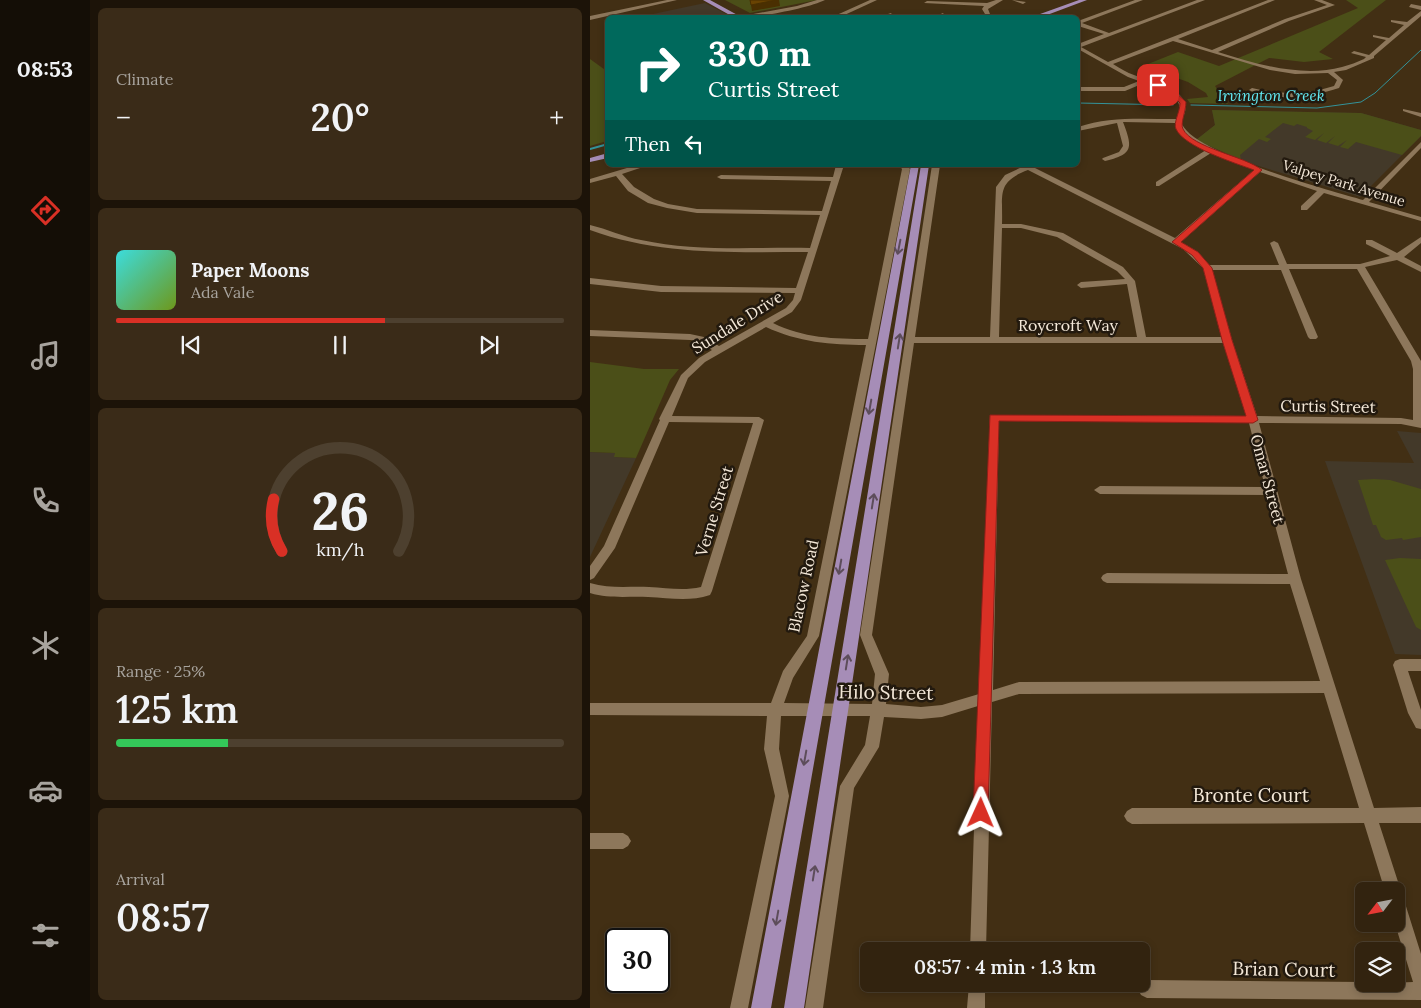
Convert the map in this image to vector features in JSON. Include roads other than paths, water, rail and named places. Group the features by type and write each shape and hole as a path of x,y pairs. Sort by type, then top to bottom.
{"main road":[{"path":"706,0 740,15"},
{"path":"716,0 741,15"},
{"path":"1042,15 1086,1"},
{"path":"1051,15 1086,1"},
{"path":"590,154 605,150"},
{"path":"590,160 605,156"},
{"name":"Blacow Road","path":"761,1008 915,167"},
{"path":"794,1008 925,167"}],"street":[{"path":"590,18 674,0"},
{"path":"753,15 822,0"},
{"path":"838,15 874,0"},
{"path":"927,3 988,5 1000,0"},
{"path":"1014,0 1023,2"},
{"path":"1080,22 1140,0"},
{"path":"1080,46 1202,0"},
{"path":"1107,64 1268,0"},
{"path":"1214,51 1287,20 1332,5 1316,0"},
{"path":"849,2 862,5"},
{"path":"988,5 985,9 988,15"},
{"path":"1411,6 1421,8"},
{"path":"777,10 785,15"},
{"path":"834,11 842,13"},
{"path":"1173,38 1242,61 1274,68 1307,72 1329,71 1356,66 1372,57 1421,13"},
{"path":"1393,21 1409,24"},
{"path":"1080,24 1111,35"},
{"path":"1375,36 1391,40"},
{"path":"1080,48 1107,64 1143,81 1170,90 1183,102 1183,113 1178,122 1119,120 1080,127"},
{"path":"1354,53 1372,57"},
{"path":"1252,90 1263,93 1306,94 1325,92 1337,87 1340,80 1329,71"},
{"path":"1080,89 1125,89 1143,81"},
{"path":"1405,110 1421,115"},
{"path":"1105,159 1116,156 1128,148 1119,120"},
{"name":"Valpey Park Avenue","path":"1178,122 1179,128 1185,136 1210,150 1259,170 1421,219"},
{"path":"1365,202 1421,144"},
{"path":"1159,184 1210,150"},
{"path":"590,181 638,167"},
{"name":"Sundale Drive","path":"590,575 609,548 684,377 702,360 789,310 798,300 839,167"},
{"name":"Blacow Road","path":"739,1008 782,796 781,782 772,753 771,741 776,711 787,676 802,656 813,636 870,342 906,169 904,167"},
{"path":"814,1008 847,786 872,747 878,710 882,674 866,635 936,167"},
{"path":"994,340 1000,187 1002,180 1024,167"},
{"name":"Omar Street","path":"1028,167 1176,242 1195,254 1207,268 1227,340 1253,420 1295,579 1391,882"},
{"path":"1176,242 1259,170"},
{"path":"617,173 631,188 650,201 667,206 697,211 825,213"},
{"path":"721,177 836,179"},
{"path":"1304,208 1323,190"},
{"path":"999,226 1021,226 1060,235 1120,269 1131,281 1142,340"},
{"path":"590,227 612,237 677,248 814,250"},
{"path":"1207,268 1360,266 1398,257 1421,240"},
{"path":"1274,242 1314,337"},
{"path":"1369,242 1421,269"},
{"path":"1360,266 1416,361 1418,369 1419,424"},
{"path":"590,280 661,288 801,291"},
{"path":"1081,285 1131,281"},
{"path":"765,323 791,335 806,339 827,342 870,342"},
{"path":"590,333 690,337 701,340 719,350"},
{"name":"Roycroft Way","path":"910,340 1227,340"},
{"name":"Curtis Street","path":"984,700 994,417 1401,422 1419,424"},
{"name":"Verne Street","path":"590,588 614,594 646,592 692,596 706,592 759,420 664,420"},
{"path":"1100,490 1272,491"},
{"path":"1107,578 1295,579"},
{"path":"1421,665 1400,665 1415,713 1421,723"},
{"name":"Hilo Street","path":"590,709 878,710 921,713 942,711 1019,688 1329,688"},
{"path":"978,942 984,700"},
{"name":"Bronte Court","path":"1132,816 1421,815"},
{"path":"590,841 624,841"},
{"path":"1405,930 1421,982"},
{"name":"Brian Court","path":"1150,989 1421,991"},
{"path":"976,1008 977,992"}],"waterway":[{"name":"Irvington Creek","path":"1191,105 1317,108 1361,102 1375,93 1421,50"},
{"name":"Irvington Creek","path":"1080,103 1173,105"},
{"name":"Irvington Creek","path":"590,149 605,145"}]}
